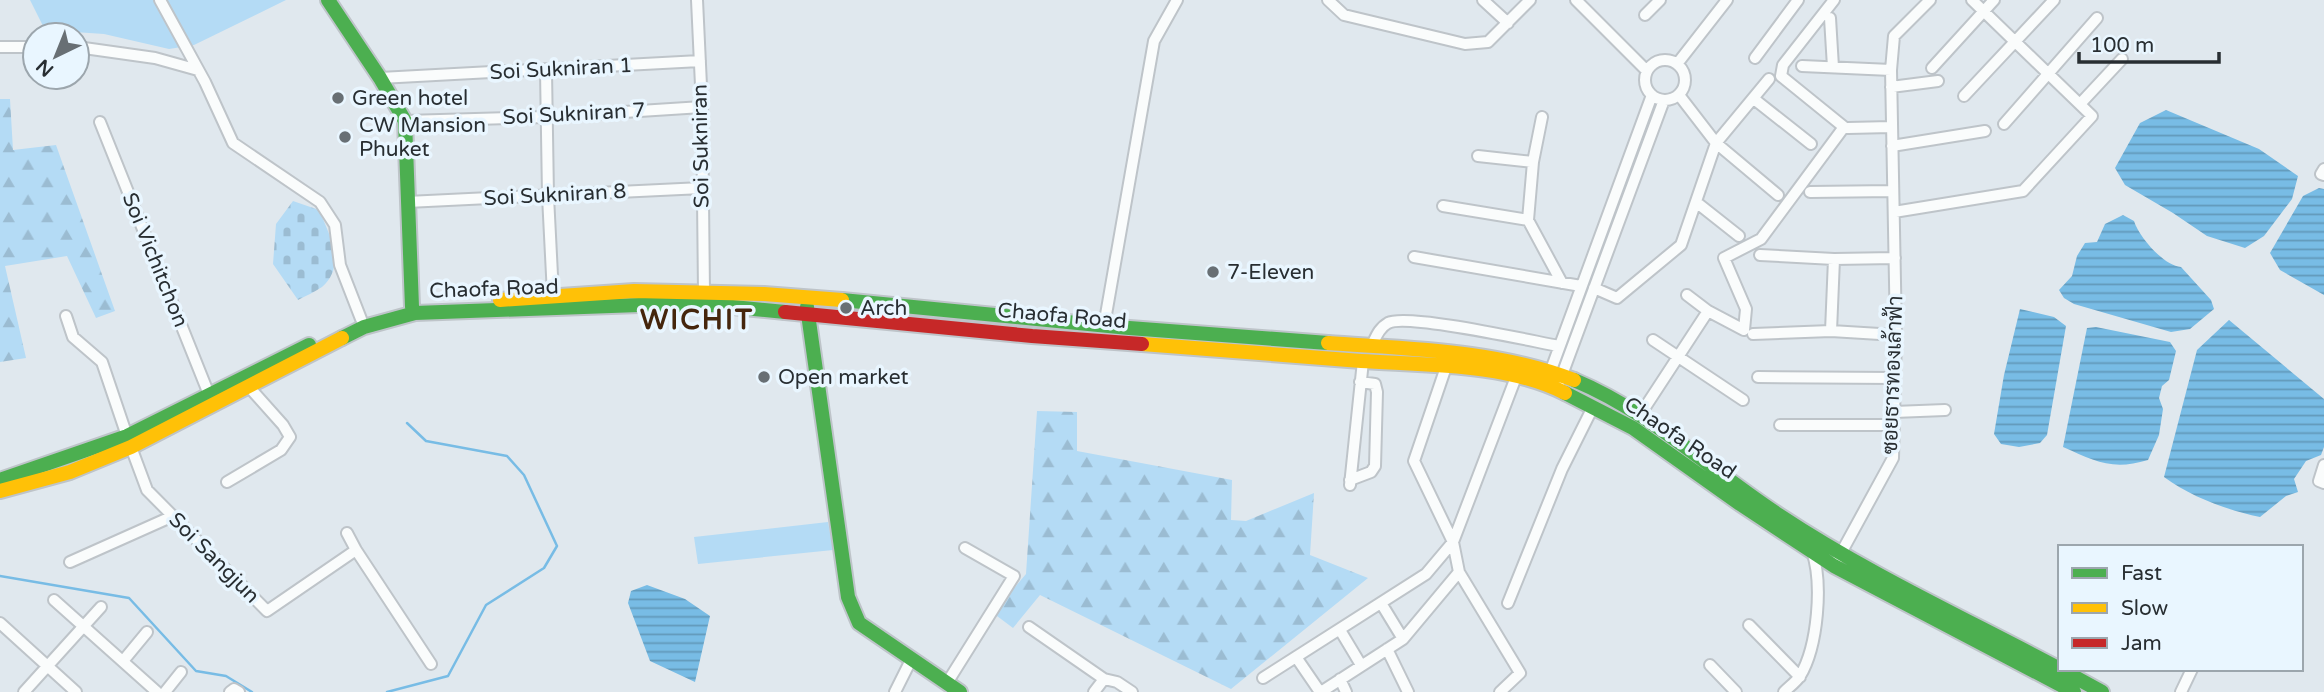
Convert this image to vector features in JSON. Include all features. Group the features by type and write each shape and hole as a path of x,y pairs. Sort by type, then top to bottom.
{"main road":[{"path":"328,0 405,121 412,307"},
{"name":"Chaofa Road","path":"0,491 70,472 360,319 412,307 553,295 634,291 806,296 1104,326 1475,354 1554,381 1612,397 1800,530 2058,668"},
{"path":"806,296 848,597 859,624 960,692"},
{"name":"Chaofa Road","path":"0,480 129,442 249,387 364,327 415,313 712,305 1032,336 1363,361 1447,364 1554,381 1593,407 1633,428 1834,566 2074,692"},
{"name":"Chaofa Road","path":"2064,671 2102,692"}],"street":[{"path":"160,0 233,144 320,202 335,225 340,265 360,319"},
{"name":"Soi Sukniran","path":"697,0 702,107 704,292"},
{"path":"1104,326 1154,41 1177,0"},
{"path":"1328,0 1344,15 1465,44 1489,42 1530,0"},
{"path":"1483,0 1508,23"},
{"path":"1576,0 1647,71"},
{"path":"1645,15 1660,0"},
{"path":"1677,64 1727,0"},
{"path":"1755,58 1798,0"},
{"path":"1687,295 1709,311 1744,330 1746,309 1724,258 1761,239 1844,127 1781,76 1783,65 1834,0"},
{"name":"ซอยธารทองเล้าฟ้า","path":"1834,566 1893,458 1896,335 1891,70 1895,36 1930,0"},
{"path":"1894,212 2023,191 2092,116 1972,0"},
{"path":"1932,68 1994,0"},
{"path":"1964,96 2054,0"},
{"path":"1830,18 1833,67"},
{"path":"2004,124 2097,18"},
{"path":"0,47 21,47"},
{"path":"91,49 155,58 198,71"},
{"path":"2080,104 2122,59"},
{"name":"Soi Sukniran 1","path":"380,78 699,61"},
{"path":"1671,61 1677,64 1682,69 1685,83 1679,95 1664,100 1652,95 1645,81 1647,71 1657,62 1671,61"},
{"path":"1802,66 1891,70"},
{"path":"547,71 548,196 553,295"},
{"path":"1594,288 1617,298 1681,245 1716,143 1769,79"},
{"path":"1891,87 1938,81"},
{"path":"1554,381 1559,346 1652,95"},
{"path":"1679,95 1716,143 1778,195"},
{"path":"1754,99 1811,144"},
{"path":"1554,381 1594,288 1664,100"},
{"name":"Soi Sukniran 7","path":"405,121 546,117 702,107"},
{"path":"1542,117 1533,162 1528,220 1562,283"},
{"name":"Soi Vichitchon","path":"100,122 210,397"},
{"path":"1848,128 1892,127"},
{"path":"1892,146 1985,131"},
{"path":"1478,156 1533,162"},
{"path":"2324,169 2321,174 2324,175"},
{"name":"Soi Sukniran 8","path":"407,202 702,188"},
{"path":"1810,192 1893,191"},
{"path":"1696,202 1739,236"},
{"path":"1443,206 1528,220"},
{"path":"1759,255 1834,259 1895,258"},
{"path":"1414,257 1581,286"},
{"path":"1831,331 1834,259"},
{"path":"1640,415 1709,311"},
{"name":"Soi Sangjun","path":"66,316 73,337 102,362 147,491 267,611 356,550"},
{"path":"1373,345 1384,326 1390,322 1402,321 1430,323 1559,346"},
{"path":"1753,334 1831,331 1896,335"},
{"path":"1653,340 1743,400"},
{"path":"1360,382 1375,384 1377,392 1375,466 1350,482 1360,382 1363,361"},
{"path":"1447,364 1414,461 1453,542 1459,572 1520,673 1500,692"},
{"path":"1263,678 1426,574 1453,542 1516,377"},
{"path":"1758,377 1895,378"},
{"path":"227,482 281,450 290,437 283,425 249,387"},
{"path":"1508,603 1562,469 1593,407"},
{"path":"1894,412 1945,410"},
{"path":"1780,425 1894,425"},
{"path":"2324,465 2319,481 2324,483"},
{"path":"70,562 173,516"},
{"path":"347,533 431,664"},
{"path":"947,682 1014,576 965,548"},
{"path":"1784,692 1800,677 1815,637 1817,566 1812,551"},
{"path":"1296,657 1321,692 1403,639 1459,572"},
{"path":"54,600 157,692"},
{"path":"1381,603 1403,639"},
{"path":"24,692 101,607"},
{"path":"0,623 76,692"},
{"path":"1749,625 1800,677"},
{"path":"1029,627 1104,678 1117,682 1132,692"},
{"path":"1340,630 1361,665"},
{"path":"123,660 147,632"},
{"path":"1387,649 1408,692"},
{"path":"895,692 912,658"},
{"path":"1710,665 1736,692"},
{"path":"165,692 181,671"},
{"path":"2181,692 2191,671"},
{"path":"1094,692 1104,678"},
{"path":"1340,679 1346,692"},
{"path":"230,692 234,688 239,692"}],"green space":[{"path":"30,0 286,0 194,45 169,49 91,33 91,21 40,21"},
{"path":"0,99 10,99 13,150 56,145 115,311 96,318 67,256 5,266 26,358 0,362"},
{"path":"293,201 319,210 331,239 335,260 329,279 322,287 298,300 273,264 276,224"},
{"path":"1037,411 1077,412 1077,451 1232,480 1231,520 1246,521 1314,493 1310,555 1368,578 1231,689 1040,595 1013,628 993,613 1026,574"},
{"path":"828,522 833,550 698,564 694,537"}],"shaded area":[{"path":"2166,110 2259,149 2298,176 2292,199 2264,236 2245,248 2207,236 2125,185 2115,168 2140,123"},
{"path":"2319,188 2324,189 2324,295 2280,270 2270,253 2303,196"},
{"path":"2123,215 2134,221 2153,250 2167,262 2181,267 2211,300 2214,309 2190,329 2171,332 2074,304 2064,298 2059,290 2072,276 2077,256 2085,243 2097,242 2105,224"},
{"path":"2020,309 2054,317 2066,326 2047,435 2040,443 2019,447 2001,444 1994,434 2004,375"},
{"path":"2229,320 2324,399 2324,447 2321,455 2306,461 2294,479 2298,492 2286,496 2260,517 2210,502 2164,477 2197,350"},
{"path":"2096,327 2170,342 2176,351 2169,380 2162,386 2159,398 2163,409 2159,435 2148,460 2124,465 2104,463 2063,447 2087,328"},
{"path":"647,585 685,599 710,616 695,682 650,661 628,603 631,591"}],"waterway":[{"path":"387,692 448,676 486,605 544,568 557,546 524,475 507,456 426,441 407,423"},
{"path":"0,576 129,598 196,671 226,676 252,692"}],"traffic: fast":[{"path":"328,0 405,121 412,307"},
{"path":"842,300 1129,328 1328,343"},
{"path":"342,338 364,327 415,313 639,305 712,305 785,312"},
{"path":"807,307 848,597 859,623 960,692"},
{"path":"0,480 127,436 309,345"},
{"path":"1574,380 1602,393 1655,425 1754,498 1813,537 2058,668"},
{"path":"1565,393 1633,428 1834,566 2074,692"},
{"path":"2064,671 2102,692"}],"traffic: slow":[{"path":"500,300 634,291 764,294 842,300"},
{"path":"0,491 70,472 131,447 342,338"},
{"path":"1328,343 1452,352 1514,362 1574,380"},
{"path":"1142,344 1465,367 1518,376 1565,393"}],"traffic: jam":[{"path":"785,312 1142,344"}],"place":[{"name":"Green hotel","path":"338,98"},
{"name":"CW Mansion Phuket","path":"345,137"},
{"name":"7-Eleven","path":"1213,272"},
{"name":"Arch","path":"846,308"},
{"name":"Open market","path":"764,377"}],"district":[{"name":"WICHIT","path":"697,320"}]}
